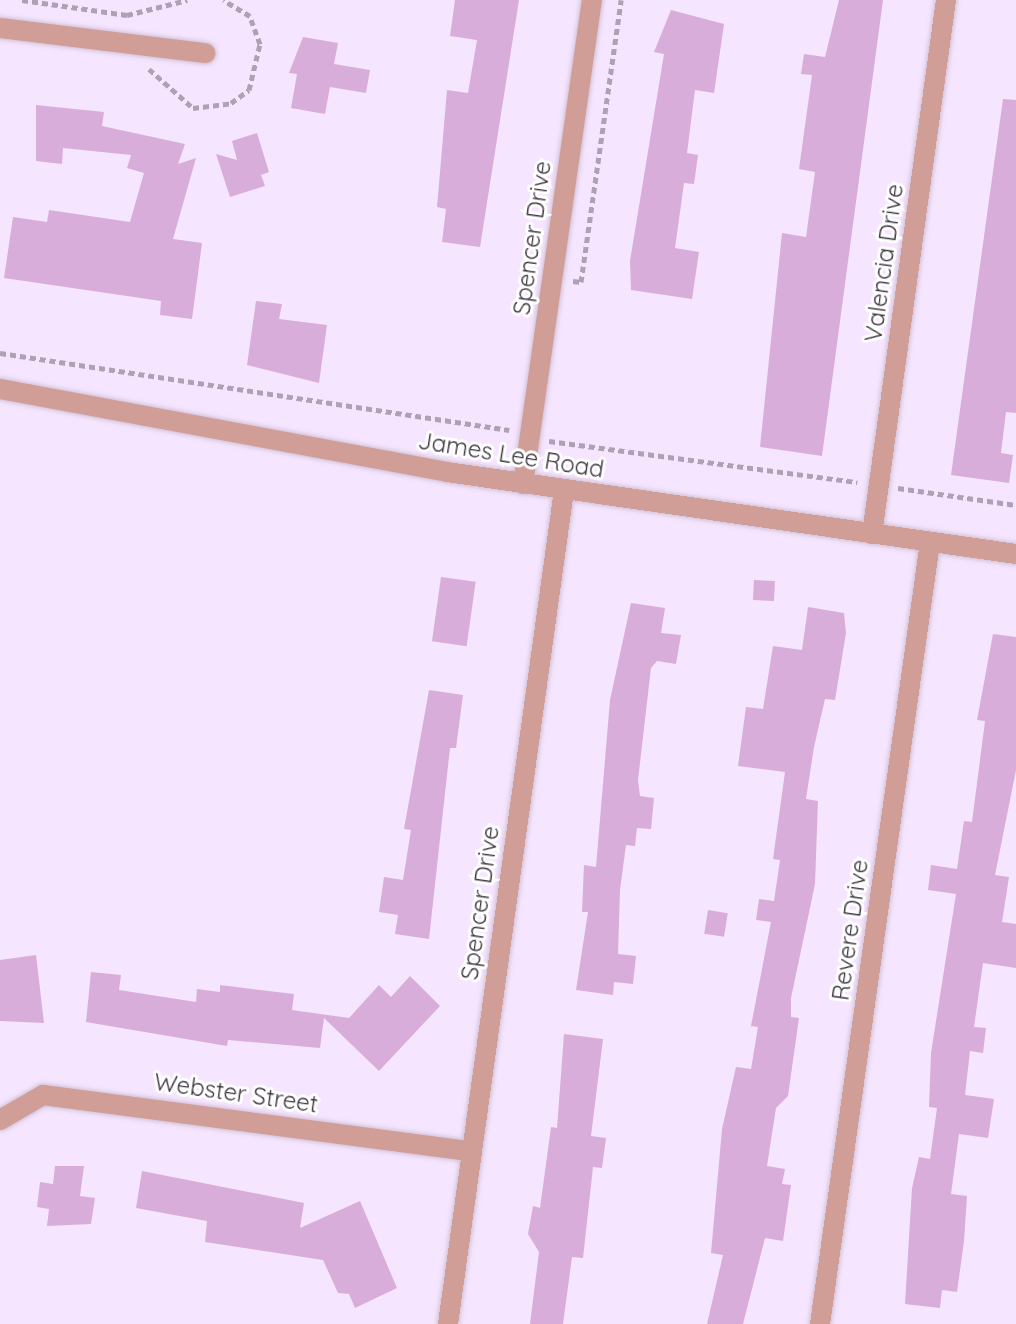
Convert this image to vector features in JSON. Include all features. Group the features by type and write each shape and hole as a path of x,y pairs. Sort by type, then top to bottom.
{"street":[{"name":"Spencer Drive","path":"523,484 592,0"},
{"name":"Valencia Drive","path":"872,534 946,0"},
{"path":"0,28 205,53"},
{"name":"James Lee Road","path":"0,389 523,484 1016,554"},
{"name":"Spencer Drive","path":"448,1324 564,490"},
{"name":"Revere Drive","path":"820,1324 930,542"},
{"name":"Webster Street","path":"0,1120 43,1095 471,1151"}],"path":[{"path":"22,0 146,15 187,0"},
{"path":"552,279 581,282 621,0"}],"building":[{"path":"455,0 519,0 480,247 442,242 446,209 437,207 447,90 468,93 477,40 450,36"},
{"path":"839,0 883,0 822,456 760,447 782,233 806,237 815,172 799,169 812,75 801,74 804,54 825,57"},
{"path":"671,10 724,24 714,93 695,90 687,153 698,155 694,184 684,183 675,248 699,252 692,299 631,290 630,261 664,54 654,52"},
{"path":"303,37 338,43 334,64 370,70 366,93 330,87 325,114 291,108 297,74 289,73"},
{"path":"1003,99 1016,100 1016,413 1006,412 1001,453 1013,455 1009,483 951,475"},
{"path":"36,105 104,112 102,126 185,144 178,164 196,158 173,239 202,243 192,319 160,315 161,301 4,278 13,217 47,222 49,210 130,222 144,173 127,168 131,155 63,148 62,164 36,161"},
{"path":"257,133 269,172 261,175 265,186 230,197 216,154 237,160 232,141"},
{"path":"256,301 282,304 279,319 327,325 319,383 247,365"},
{"path":"441,577 476,582 467,646 432,641"},
{"path":"754,580 775,581 774,601 753,600"},
{"path":"631,603 665,608 661,633 681,635 676,664 657,661 651,668 638,780 640,796 654,798 651,829 637,828 635,846 626,845 620,890 618,954 636,956 633,984 614,982 613,995 576,990 588,912 582,912 584,865 596,867 610,700"},
{"path":"808,607 844,613 846,633 835,700 825,699 806,799 818,801 815,884 791,998 791,1017 799,1018 788,1096 776,1108 767,1166 785,1169 782,1184 791,1185 783,1241 765,1238 743,1324 707,1324 723,1255 711,1253 722,1129 736,1067 751,1069 758,1027 751,1026 771,922 756,920 759,899 774,901 780,860 773,859 785,772 738,766 746,707 763,709 773,646 802,650"},
{"path":"993,634 1016,637 1016,770 995,875 1009,877 1002,922 1016,924 1016,968 983,963 974,1027 986,1028 983,1053 970,1051 965,1095 994,1099 988,1138 959,1134 951,1194 967,1196 964,1241 957,1292 942,1290 940,1308 905,1304 912,1188 919,1157 930,1159 937,1108 929,1107 931,1053 956,894 928,890 931,865 957,869 964,821 972,822 985,721 977,720"},
{"path":"429,690 463,695 456,748 450,748 429,939 395,934 398,915 379,912 384,877 403,880 411,830 404,829"},
{"path":"708,910 728,913 724,937 704,934"},
{"path":"36,955 44,1023 0,1021 0,960"},
{"path":"91,972 121,975 119,990 196,1002 197,989 220,992 220,985 294,994 292,1010 349,1018 379,985 391,997 410,976 440,1006 379,1071 324,1018 320,1048 228,1040 227,1046 86,1022"},
{"path":"564,1034 603,1039 591,1136 606,1138 602,1168 593,1167 583,1258 572,1257 563,1324 530,1324 539,1252 528,1234 533,1206 540,1208 551,1127 557,1128"},
{"path":"55,1166 84,1166 80,1196 95,1198 91,1224 47,1226 49,1209 37,1207 40,1182 53,1184"},
{"path":"142,1171 304,1203 300,1228 360,1201 397,1288 355,1308 349,1294 338,1293 323,1260 205,1242 207,1221 136,1208"}]}
